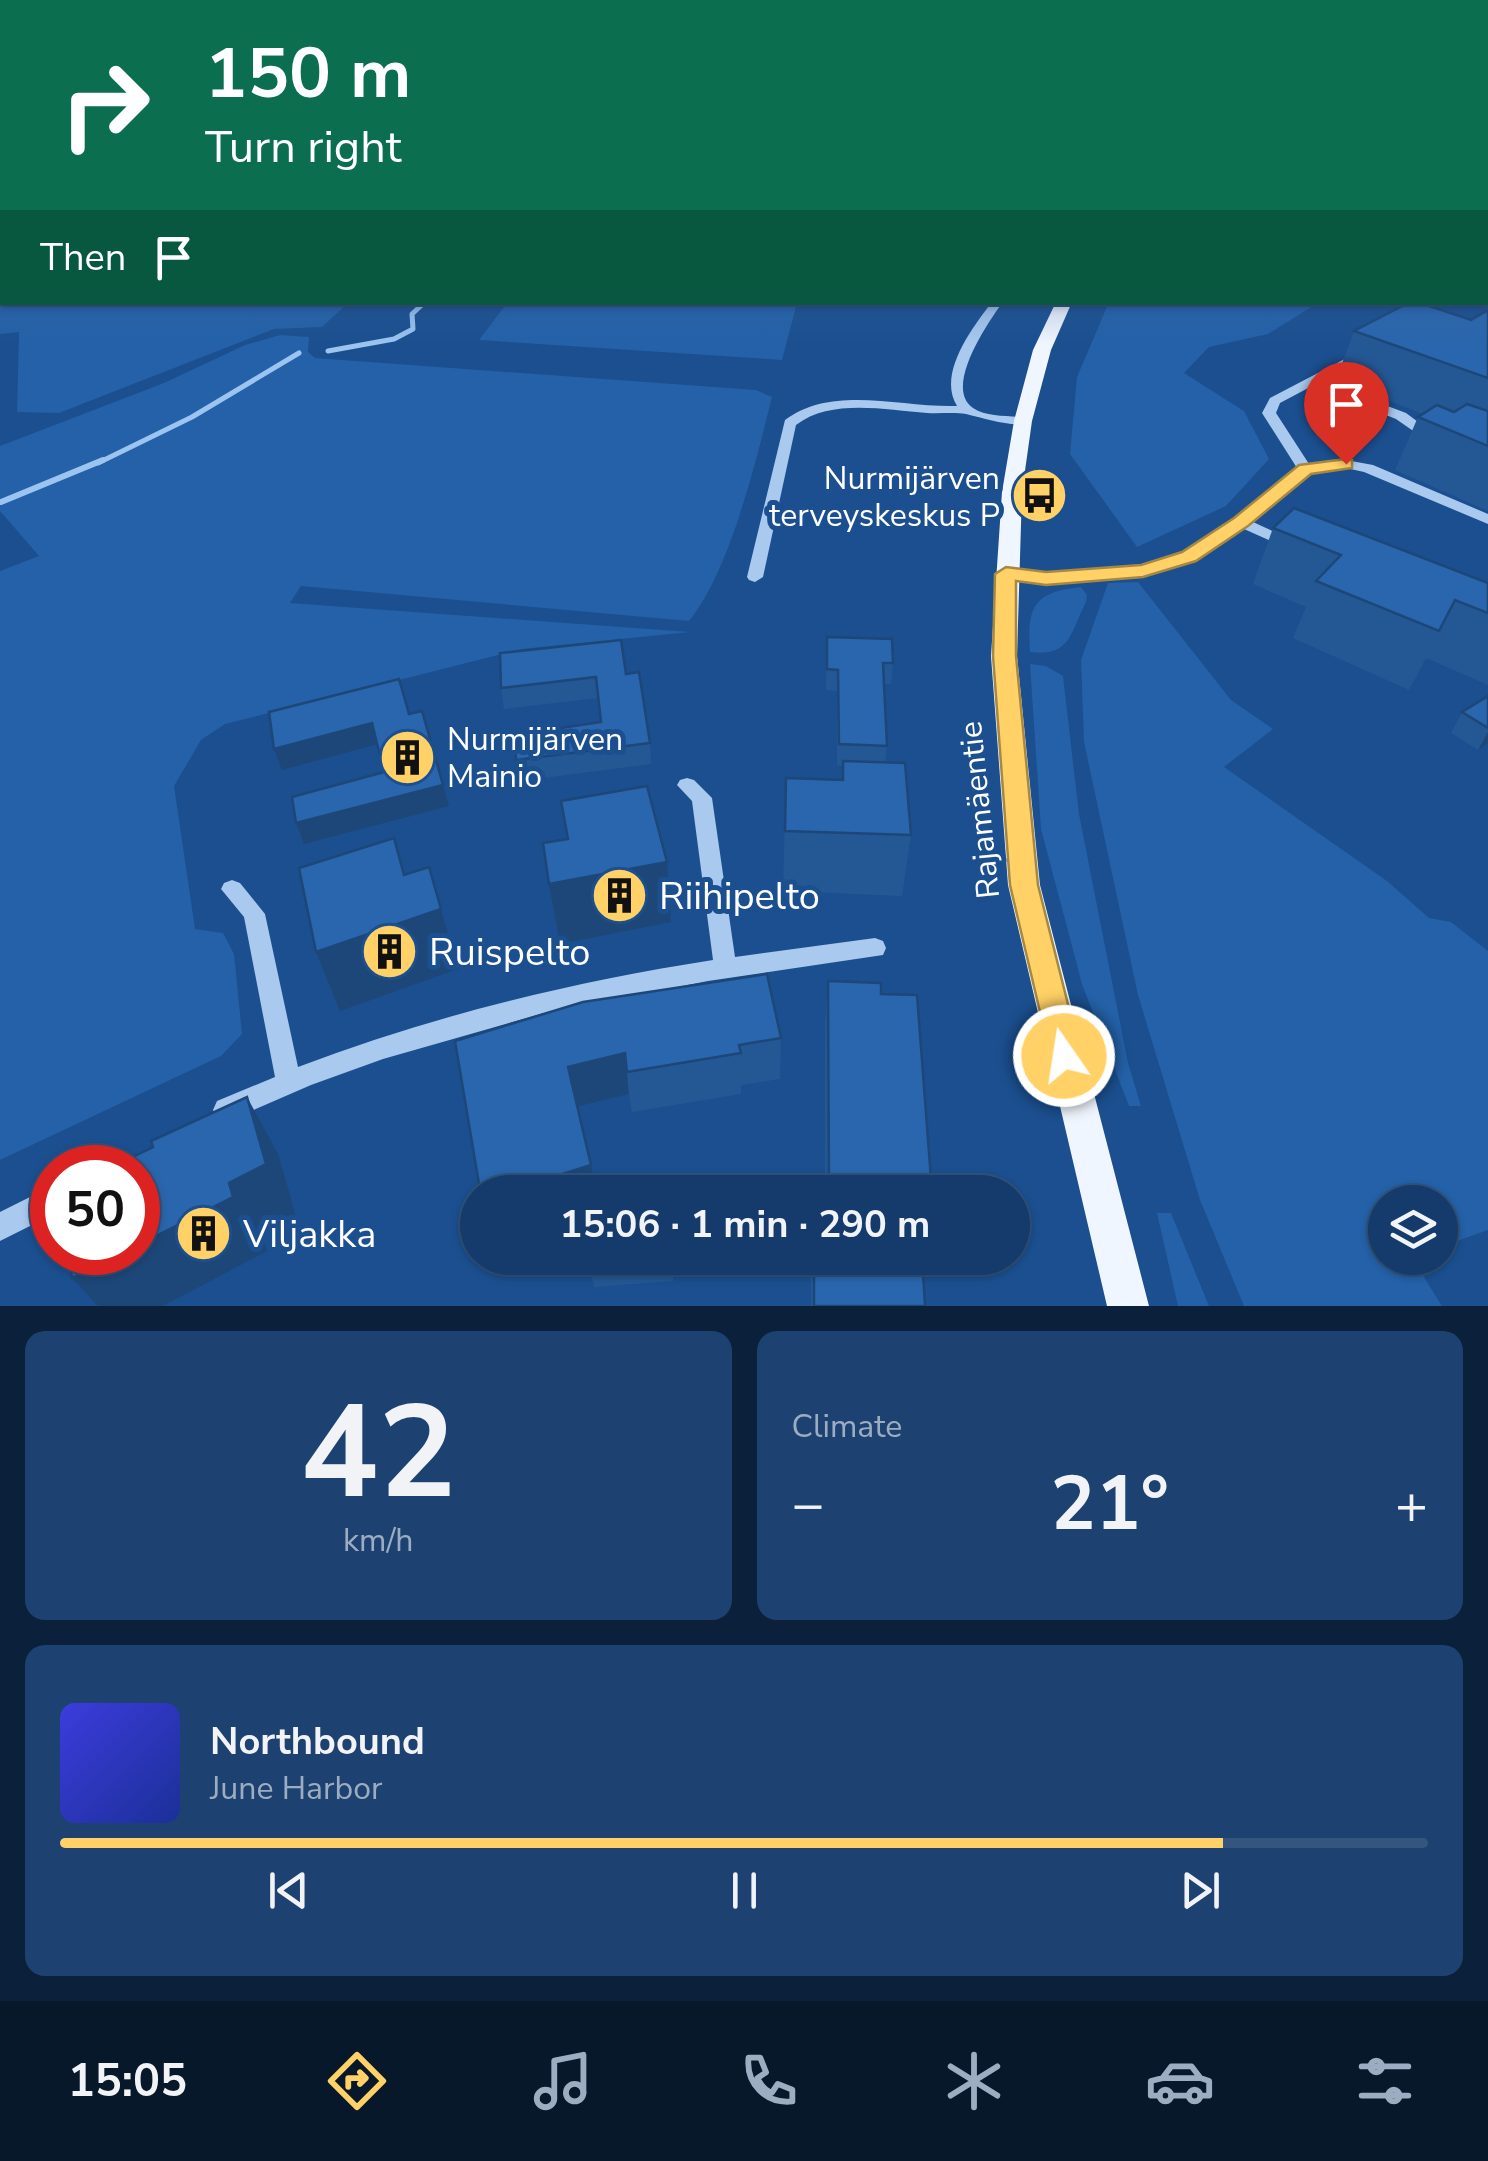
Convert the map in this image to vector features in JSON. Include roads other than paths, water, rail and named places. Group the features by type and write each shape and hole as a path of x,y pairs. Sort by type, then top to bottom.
{"main road":[{"name":"Rajamäentie","path":"1063,305 1042,350 1023,421 1006,574 1004,656 1024,885 1128,1306"}],"street":[{"path":"968,410 956,398 954,386 982,323 996,305"},
{"path":"1305,469 1268,413 1275,401 1369,350"},
{"path":"1310,381 1401,416 1449,448"},
{"path":"755,577 790,423 798,413 829,404 945,413 968,410 1023,421"},
{"path":"1006,574 1046,578 1143,571 1189,557 1241,522 1305,469 1346,464 1368,468 1488,523 1484,534 1488,537"},
{"path":"1241,522 1278,539 1297,556"},
{"path":"686,785 702,798 725,965"},
{"path":"232,889 254,914 288,1081"},
{"path":"200,1124 288,1081 397,1041 518,1006 725,965 875,948"},
{"path":"0,1227 30,1211"}],"waterway":[{"path":"328,351 394,339 413,329 412,314 422,305"},
{"path":"98,463 192,417 299,353"},
{"path":"1,502 103,460"}],"place":[{"name":"Nurmijärven terveyskeskus P","path":"1039,496"},
{"name":"Nurmijärven Mainio","path":"408,757"},
{"name":"Riihipelto","path":"620,896"},
{"name":"Ruispelto","path":"390,952"},
{"name":"Viljakka","path":"204,1234"}]}
